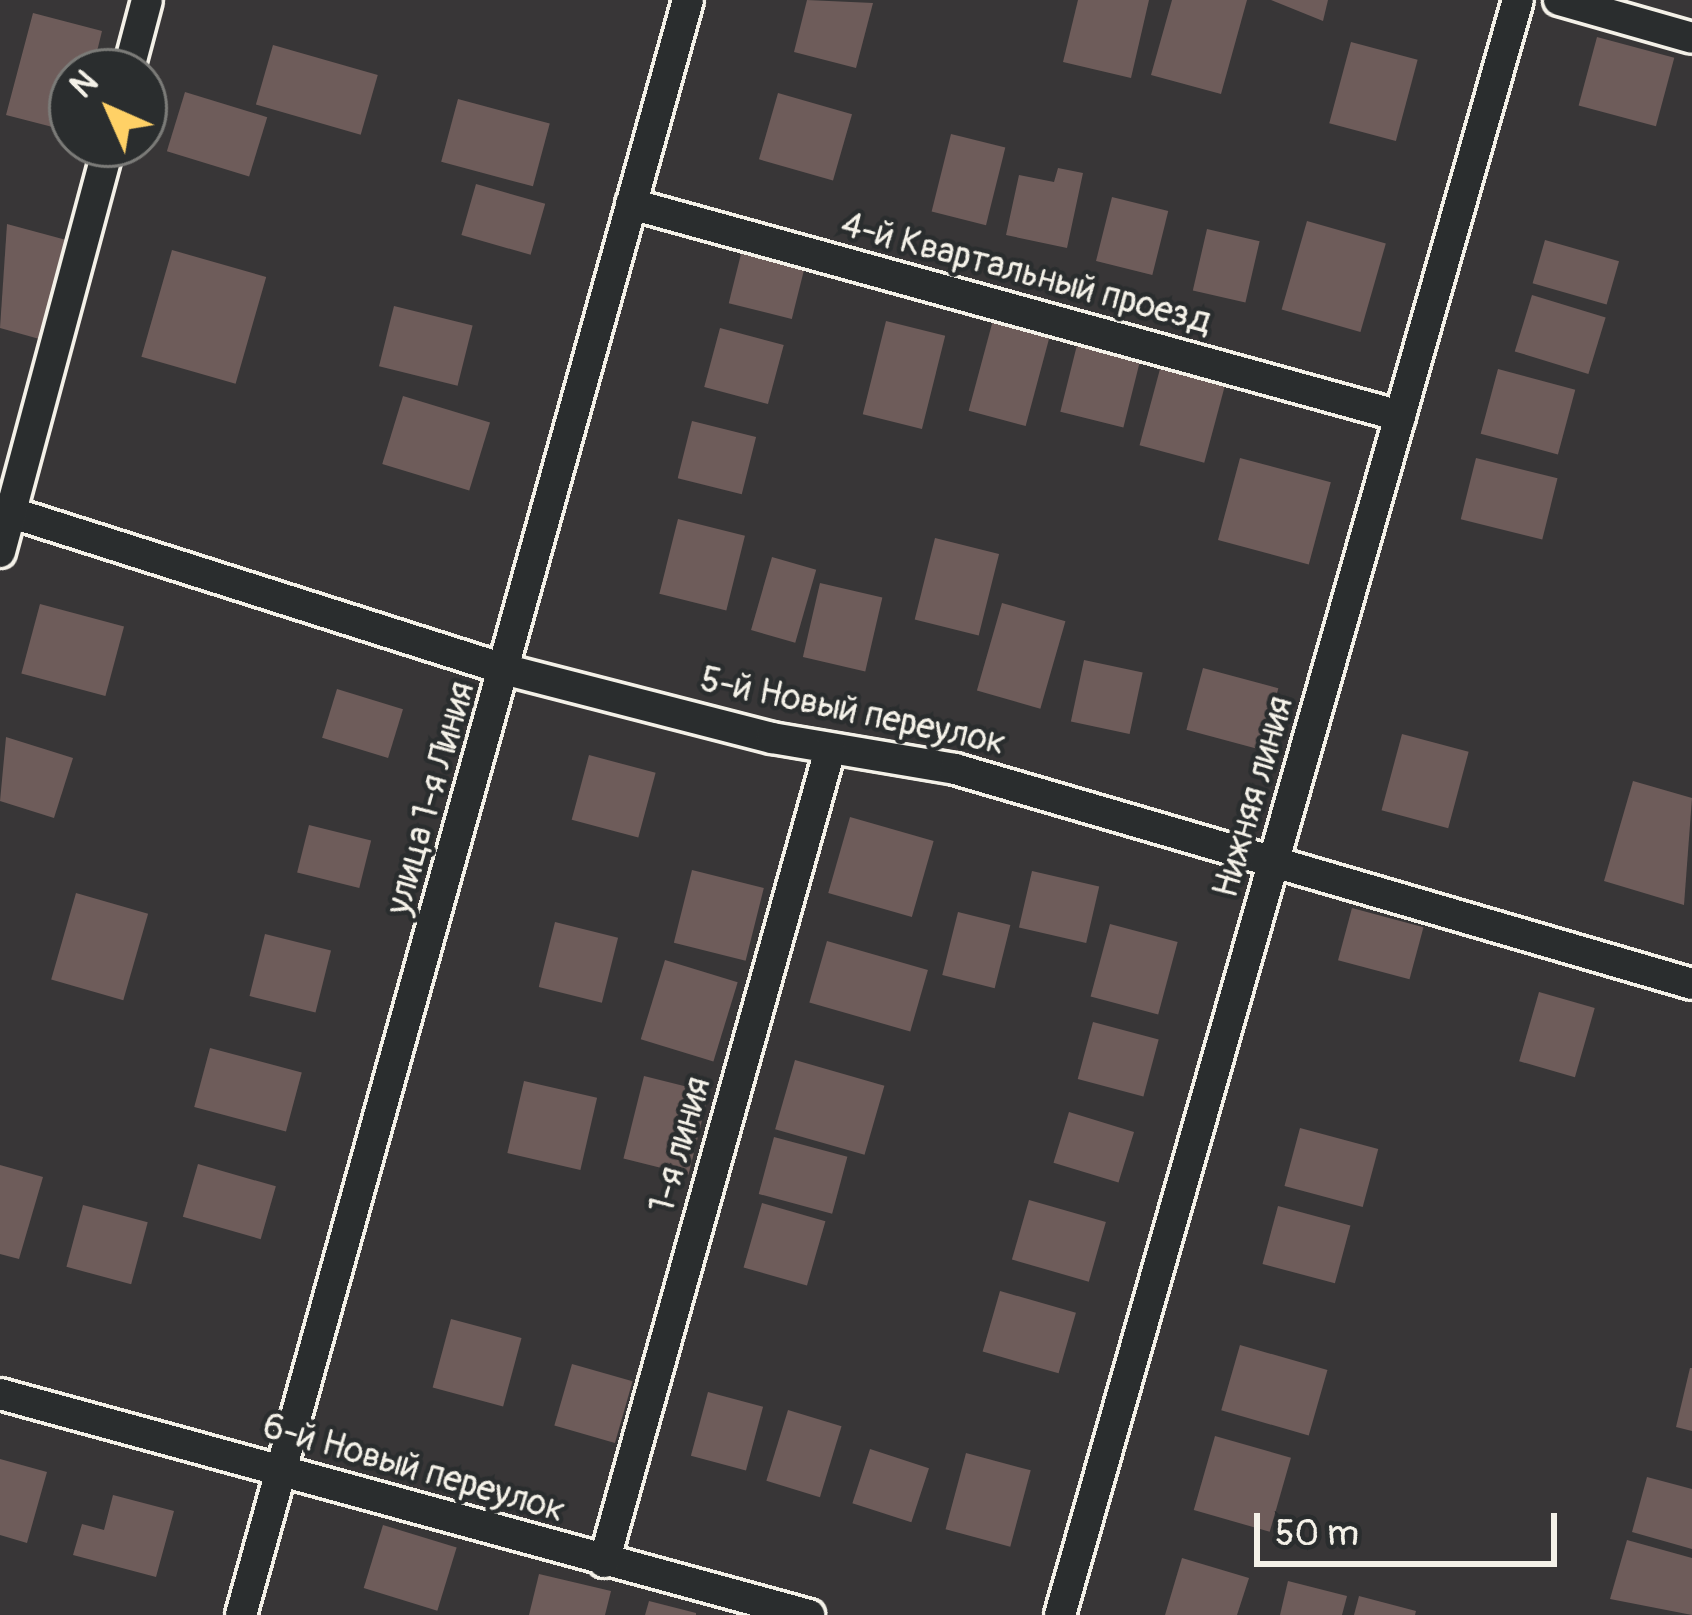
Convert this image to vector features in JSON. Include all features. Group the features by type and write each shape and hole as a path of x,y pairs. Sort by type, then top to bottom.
{"street":[{"path":"134,48 147,0"},
{"name":"улица 1-я Линия","path":"241,1615 507,670 688,0"},
{"name":"Нижняя линия","path":"1060,1615 1518,0"},
{"path":"1559,0 1692,38"},
{"path":"0,552 6,511 102,168"},
{"name":"4-й Квартальный проезд","path":"631,204 1400,416"},
{"name":"5-й Новый переулок","path":"6,511 507,670 830,750 955,769 1692,984"},
{"name":"1-я линия","path":"604,1562 830,750"},
{"name":"6-й Новый переулок","path":"0,1394 809,1615"}],"building":[{"path":"807,0 873,3 856,68 794,52"},
{"path":"1078,0 1149,0 1131,78 1063,62"},
{"path":"1172,0 1247,0 1221,94 1151,75"},
{"path":"1271,0 1328,0 1323,21"},
{"path":"33,13 102,31 98,48 48,48 48,126 6,115"},
{"path":"1597,37 1674,58 1656,126 1579,106"},
{"path":"1351,42 1418,60 1396,141 1329,123"},
{"path":"273,45 378,75 361,135 256,105"},
{"path":"185,92 267,117 249,176 168,152"},
{"path":"778,93 852,114 833,181 759,159"},
{"path":"458,99 550,124 533,186 441,162"},
{"path":"951,134 1005,148 986,225 932,212"},
{"path":"1058,168 1083,173 1067,248 1006,235 1019,175 1054,182"},
{"path":"476,184 545,204 531,255 461,235"},
{"path":"1112,197 1168,211 1152,275 1096,261"},
{"path":"1307,221 1386,244 1360,332 1282,309"},
{"path":"7,224 70,241 43,340 0,328"},
{"path":"1207,229 1260,241 1245,303 1193,290"},
{"path":"1545,240 1619,261 1607,304 1533,283"},
{"path":"743,246 806,262 792,319 729,303"},
{"path":"172,250 266,277 236,384 141,357"},
{"path":"1532,295 1606,318 1588,374 1515,351"},
{"path":"394,306 473,326 458,386 379,366"},
{"path":"993,320 1050,335 1026,426 969,411"},
{"path":"886,321 945,336 922,429 863,414"},
{"path":"720,328 784,345 768,404 704,387"},
{"path":"1078,341 1141,357 1123,428 1060,412"},
{"path":"1160,369 1225,386 1204,463 1140,445"},
{"path":"1498,369 1575,390 1558,454 1481,434"},
{"path":"403,396 490,423 469,491 382,464"},
{"path":"692,421 756,437 742,494 678,478"},
{"path":"1240,458 1331,482 1309,564 1218,540"},
{"path":"1476,458 1558,478 1542,539 1461,519"},
{"path":"678,519 745,536 726,610 659,594"},
{"path":"935,538 999,554 979,635 915,620"},
{"path":"772,557 816,570 795,643 751,630"},
{"path":"820,583 882,597 865,671 803,657"},
{"path":"1002,603 1065,621 1040,709 977,690"},
{"path":"40,604 124,627 105,696 21,674"},
{"path":"1084,660 1143,672 1130,734 1071,722"},
{"path":"1203,668 1278,688 1262,750 1186,730"},
{"path":"337,689 403,709 388,758 322,738"},
{"path":"1402,734 1469,752 1448,828 1382,810"},
{"path":"6,737 73,758 54,818 0,801"},
{"path":"589,755 656,773 638,838 572,820"},
{"path":"1633,781 1692,798 1684,905 1604,881"},
{"path":"850,817 934,841 912,917 828,893"},
{"path":"309,825 371,840 359,888 297,873"},
{"path":"692,870 764,888 746,961 674,943"},
{"path":"1032,871 1099,887 1086,943 1019,928"},
{"path":"76,893 148,914 123,1000 51,980"},
{"path":"1352,908 1423,927 1410,979 1338,960"},
{"path":"958,912 1010,925 995,988 942,975"},
{"path":"555,922 618,938 602,1003 539,987"},
{"path":"1110,924 1178,942 1158,1015 1091,996"},
{"path":"265,934 331,950 315,1013 250,996"},
{"path":"827,941 928,970 910,1031 809,1003"},
{"path":"665,960 738,982 713,1062 641,1039"},
{"path":"1539,992 1595,1008 1575,1077 1519,1061"},
{"path":"1093,1022 1159,1040 1143,1097 1078,1079"},
{"path":"210,1048 302,1073 286,1132 194,1107"},
{"path":"795,1060 884,1086 865,1155 775,1129"},
{"path":"644,1076 709,1092 688,1175 623,1158"},
{"path":"524,1081 597,1098 580,1170 507,1153"},
{"path":"1069,1112 1134,1132 1119,1183 1054,1163"},
{"path":"1300,1128 1378,1149 1363,1207 1284,1186"},
{"path":"774,1137 847,1157 832,1214 759,1194"},
{"path":"198,1164 276,1186 261,1239 183,1217"},
{"path":"0,1165 43,1177 19,1259 0,1254"},
{"path":"1029,1200 1106,1222 1089,1282 1012,1260"},
{"path":"762,1203 825,1221 807,1286 744,1267"},
{"path":"83,1205 148,1222 131,1284 66,1267"},
{"path":"1278,1206 1350,1225 1335,1283 1262,1264"},
{"path":"1000,1291 1076,1313 1059,1373 983,1352"},
{"path":"451,1319 522,1338 503,1406 433,1388"},
{"path":"1240,1345 1327,1370 1309,1435 1221,1410"},
{"path":"572,1364 633,1381 615,1443 554,1426"},
{"path":"1692,1368 1692,1431 1676,1427"},
{"path":"708,1392 763,1407 746,1471 691,1456"},
{"path":"788,1410 842,1426 820,1497 766,1481"},
{"path":"1215,1436 1291,1458 1270,1532 1194,1510"},
{"path":"870,1449 929,1468 911,1522 852,1503"},
{"path":"966,1453 1031,1470 1010,1547 946,1529"},
{"path":"0,1459 47,1472 27,1543 0,1535"},
{"path":"1647,1477 1692,1489 1692,1549 1632,1532"},
{"path":"113,1495 174,1511 156,1577 73,1555 82,1524 104,1530"},
{"path":"383,1525 457,1548 437,1611 364,1588"},
{"path":"1627,1540 1692,1558 1692,1615 1610,1599"},
{"path":"1182,1558 1249,1578 1237,1615 1165,1615"},
{"path":"539,1574 611,1591 605,1615 529,1615"},
{"path":"1288,1581 1347,1596 1342,1615 1280,1615"},
{"path":"1359,1596 1416,1611 1415,1615 1354,1615"},
{"path":"649,1601 696,1613 696,1615 645,1615"}]}
